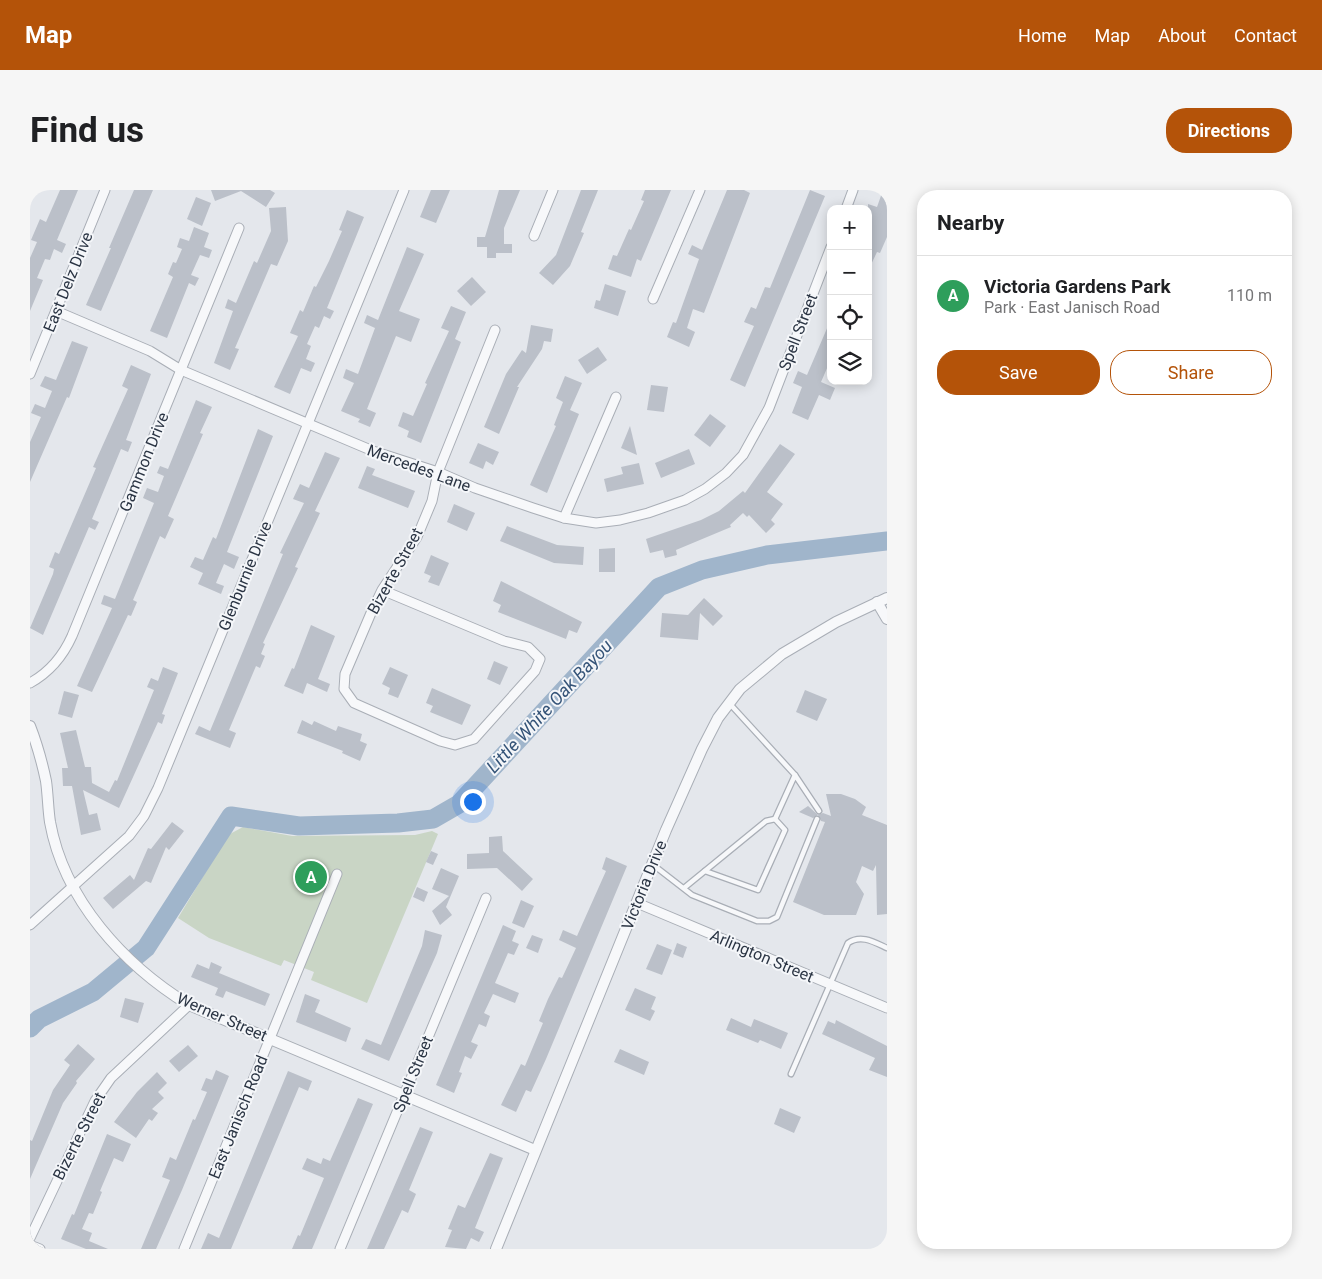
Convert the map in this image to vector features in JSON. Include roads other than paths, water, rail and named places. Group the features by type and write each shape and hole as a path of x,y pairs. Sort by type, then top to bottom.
{"street":[{"name":"East Delz Drive","path":"30,374 106,190"},
{"name":"Glenburnie Drive","path":"30,925 129,836 148,809 404,190"},
{"path":"534,236 553,190"},
{"path":"653,299 700,190"},
{"path":"847,205 853,190"},
{"name":"Gammon Drive","path":"30,683 40,678 65,651 239,228"},
{"name":"Spell Street","path":"765,416 830,250"},
{"name":"Mercedes Lane","path":"56,311 150,351 181,370 373,451 438,472 475,488 564,518 596,523 620,520 685,500 705,489 726,473 744,455 765,416"},
{"name":"Bizerte Street","path":"382,590 504,642 528,647 540,658 535,671 474,739 455,745 440,741 354,703 344,690 345,674 382,590 417,537 432,501 438,472 495,330"},
{"path":"564,518 616,396"},
{"name":"Victoria Drive","path":"496,1249 652,864 702,748 740,688 782,654 836,622 887,598"},
{"path":"877,602 887,619"},
{"name":"Werner Street","path":"30,726 39,749 46,781 52,831 59,857 73,886 85,907 120,950 155,984 189,1005 535,1150"},
{"name":"East Janisch Road","path":"184,1249 336,874"},
{"name":"Spell Street","path":"340,1249 486,898"},
{"name":"Arlington Street","path":"637,903 887,1008"},
{"name":"Bizerte Street","path":"30,1238 95,1101 111,1078 189,1005"},
{"path":"30,1245 40,1249"}],"lane":[{"path":"730,703 795,775 819,811"},
{"path":"684,888 766,822 775,819 795,775"},
{"path":"705,871 758,890 785,830 775,819"},
{"path":"652,864 692,895 758,921 769,922 777,917 817,820"},
{"path":"791,1074 848,943 853,940 865,939 887,948"}],"waterway":[{"name":"Little White Oak Bayou","path":"30,1028 39,1019 93,992 146,948 231,816 299,826 398,823 433,819 459,804 659,587 702,570 767,555 887,541"}],"place":[{"name":"Victoria Gardens Park","path":"311,877"}]}
